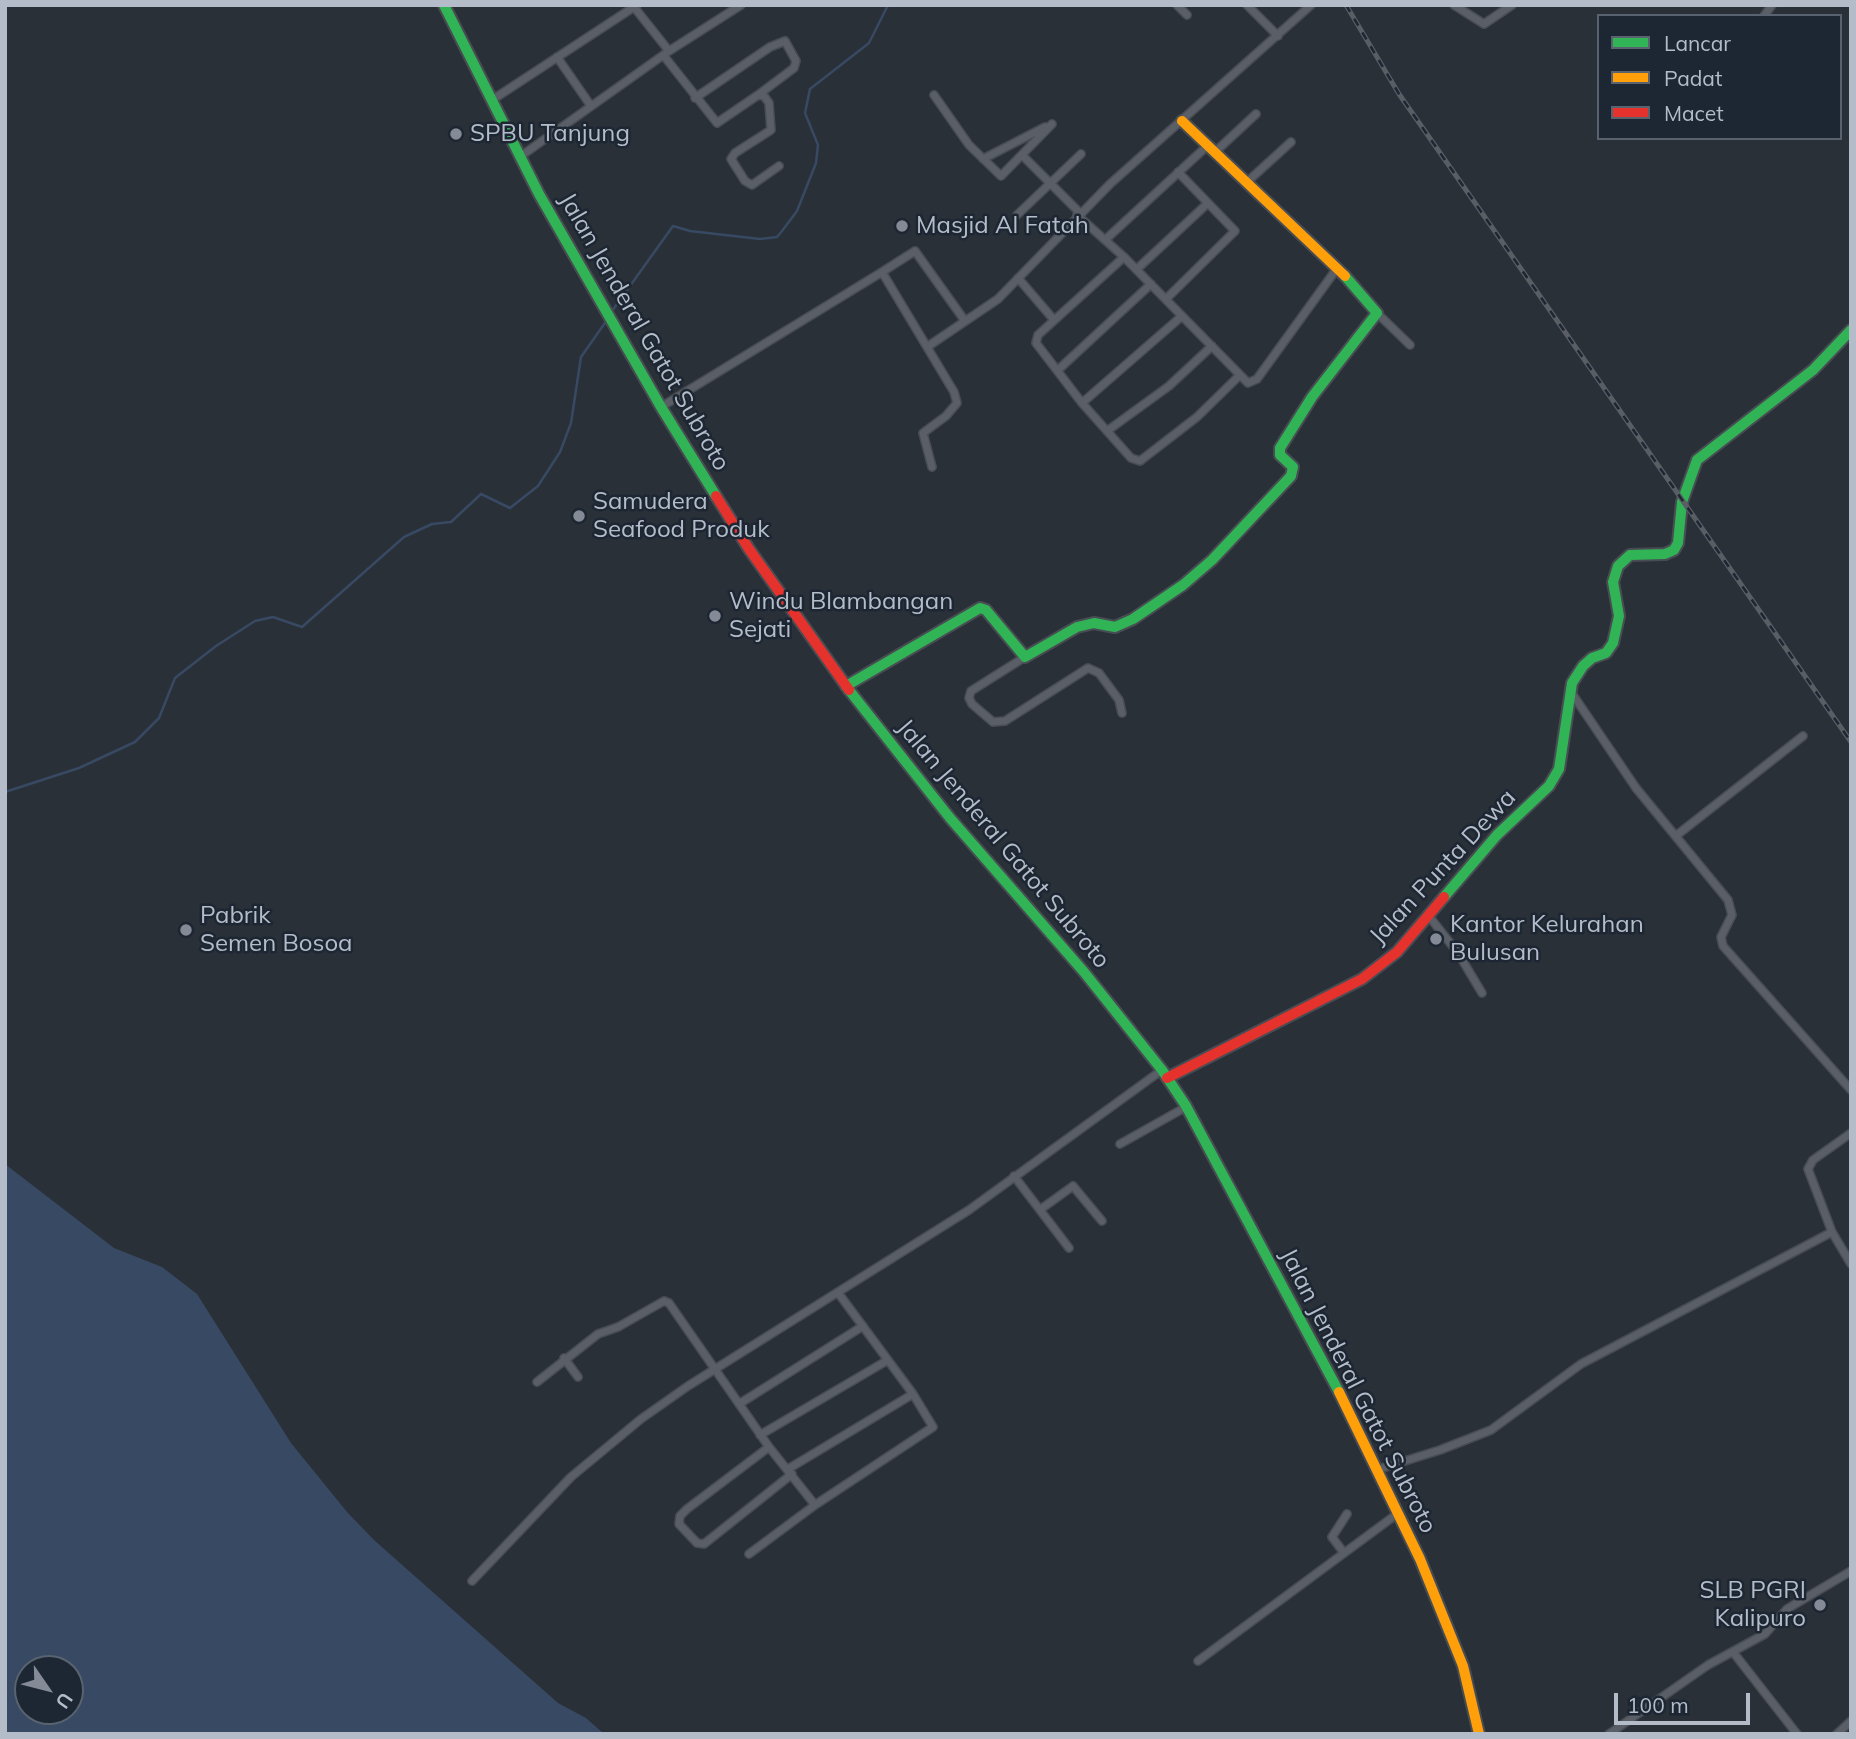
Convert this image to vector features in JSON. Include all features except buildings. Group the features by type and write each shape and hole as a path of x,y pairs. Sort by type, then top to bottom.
{"main road":[{"name":"Jalan Jenderal Gatot Subroto","path":"444,5 520,157 604,308 743,540 846,686 950,818 1084,972 1165,1074 1186,1106 1216,1167 1316,1345 1420,1559 1451,1634 1472,1698 1479,1734"},
{"path":"846,686 980,608 986,610 1025,657 1077,628 1094,622 1115,627 1133,619 1183,585 1212,560 1291,476 1293,467 1280,455 1280,448 1312,397 1377,313 1338,267 1182,121"},
{"path":"1571,692 1572,683 1583,666 1592,658 1606,653 1613,643 1619,616 1612,582 1618,566 1630,555 1665,554 1674,550 1678,543 1682,502 1697,460 1813,370 1851,330"},
{"name":"Jalan Punta Dewa","path":"1165,1074 1362,979 1397,952 1497,835 1549,786 1564,749 1571,692"}],"street":[{"path":"520,157 666,54 741,5"},
{"path":"1177,5 1187,15"},
{"path":"1247,5 1278,36"},
{"path":"927,347 998,299 1079,214 1311,5"},
{"path":"1454,5 1484,24 1512,5"},
{"path":"492,100 636,6 695,97 717,122 794,68 796,61 785,41 770,47 695,97"},
{"path":"557,57 591,107"},
{"path":"934,94 969,145 983,159 1001,176 1052,124 983,159"},
{"path":"758,95 764,96 769,103 771,131 735,153 731,159 745,181 752,184 779,166"},
{"path":"1105,240 1178,172 1256,114"},
{"path":"1247,182 1291,142"},
{"path":"1017,215 1081,154"},
{"path":"1022,156 1248,383 1257,379 1338,267"},
{"path":"1166,299 1235,234 1233,227 1178,172"},
{"path":"1137,270 1208,203"},
{"path":"661,407 915,250 965,321"},
{"path":"1124,257 1038,335 1036,343 1131,458 1140,461 1197,417 1240,375"},
{"path":"882,272 954,392 957,403 946,416 923,433 932,467"},
{"path":"1018,278 1054,320"},
{"path":"1058,370 1151,285"},
{"path":"1377,313 1410,345"},
{"path":"1083,403 1182,316"},
{"path":"1107,431 1169,386 1212,346"},
{"path":"1025,657 971,691 969,698 972,704 993,722 1005,721 1030,702 1052,693 1088,668 1099,673 1119,700 1122,713"},
{"path":"1571,692 1636,788 1728,900 1732,915 1721,937 1723,946 1851,1090"},
{"path":"1677,835 1803,736"},
{"path":"1429,915 1458,953 1482,993"},
{"path":"472,1581 590,1460 640,1419 969,1210 1014,1176 1165,1074"},
{"path":"1120,1144 1186,1106"},
{"path":"1851,1133 1813,1160 1808,1169 1832,1232 1851,1264"},
{"path":"1014,1176 1069,1248"},
{"path":"1041,1209 1073,1186 1102,1221"},
{"path":"1375,1471 1491,1430 1581,1364 1832,1232"},
{"path":"749,1554 815,1505 931,1429 933,1423 839,1294"},
{"path":"537,1382 564,1358 604,1331 618,1327 664,1301 769,1447 815,1505"},
{"path":"738,1404 863,1326"},
{"path":"564,1358 578,1377"},
{"path":"761,1434 888,1360"},
{"path":"769,1447 680,1516 679,1524 697,1543 704,1544 790,1472 913,1394"},
{"path":"1344,1553 1332,1536 1347,1514"},
{"path":"1198,1661 1397,1514"},
{"path":"1609,1734 1680,1683 1765,1634 1787,1609 1851,1571"},
{"path":"1733,1652 1797,1734"},
{"path":"1837,1734 1851,1721"}],"water":[{"path":"5,1164 114,1248 162,1267 197,1294 291,1443 347,1512 374,1540 558,1703 586,1718 604,1734 5,1734"}],"waterway":[{"path":"612,311 673,226 690,231 760,239 777,237 797,211 816,163 818,145 805,113 810,89 869,43 888,5"},
{"path":"5,792 79,768 135,742 159,718 175,678 216,646 255,621 273,617 302,627 404,537 432,524 451,522 481,494 510,508 538,486 560,452 571,423 581,357 607,320"}],"railway":[{"path":"1346,5 1399,94 1851,742"}],"traffic: fast":[{"path":"444,5 539,194 661,407 716,496"},
{"path":"846,686 980,608 986,610 1025,657 1077,627 1094,623 1115,627 1133,619 1183,585 1212,560 1291,476 1293,467 1280,455 1280,448 1312,397 1377,313 1345,276"},
{"path":"1444,897 1497,835 1549,786 1559,769 1572,683 1583,666 1592,658 1606,653 1613,643 1619,616 1613,582 1618,566 1630,555 1665,554 1674,550 1678,543 1682,502 1697,460 1813,370 1851,330"},
{"path":"849,690 950,818 1084,972 1162,1070 1186,1106 1339,1392"}],"traffic: slow":[{"path":"1182,121 1345,276"},
{"path":"1339,1392 1420,1559 1463,1666 1479,1734"}],"traffic: jam":[{"path":"716,496 749,549 849,690"},
{"path":"1167,1078 1362,979 1397,952 1444,897"}],"place":[{"name":"SPBU Tanjung","path":"456,134"},
{"name":"Masjid Al Fatah","path":"902,226"},
{"name":"Samudera Seafood Produk","path":"579,516"},
{"name":"Windu Blambangan Sejati","path":"715,616"},
{"name":"Pabrik Semen Bosoa","path":"186,930"},
{"name":"Kantor Kelurahan Bulusan","path":"1436,939"},
{"name":"SLB PGRI Kalipuro","path":"1820,1605"}]}
